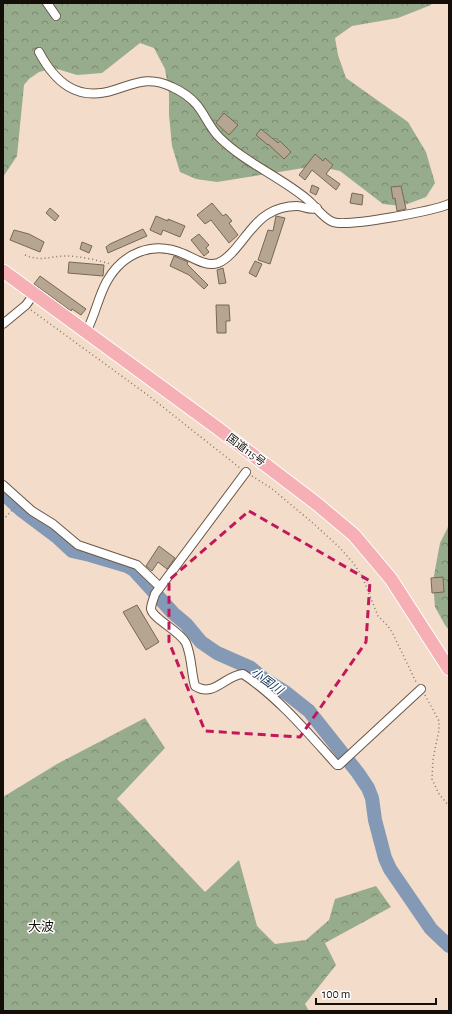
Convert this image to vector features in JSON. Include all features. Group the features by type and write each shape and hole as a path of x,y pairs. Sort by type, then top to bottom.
{"highway":[{"name":"国道115号","path":"3,271 221,431 317,504 354,535 391,579 449,669"}],"street":[{"path":"47,3 56,16"},
{"path":"38,52 53,74 61,82 79,92 108,92 142,82 159,82 173,87 196,104 218,136 229,146 297,192 317,208 328,220 341,224 427,211 441,208 449,204"},
{"path":"86,332 106,282 118,266 136,253 142,250 154,248 173,249 202,263 218,263 227,257 251,228 268,214 292,206 312,210 317,208"},
{"path":"3,324 26,305 34,294"},
{"path":"246,472 160,587 153,600 151,609 152,612 186,641 190,652 195,686 199,689 212,690 232,676 243,674 273,698 302,726 337,765 341,764 421,689"},
{"path":"3,485 32,511 53,524 78,545 137,565 160,587"}],"path":[{"path":"25,255 33,259 42,260 53,257 67,256 105,262 111,264 116,269"},
{"path":"26,305 149,396 246,472 271,488 314,524 339,547 354,564 362,576 378,616 388,626 393,634 403,656 439,721 439,730 433,759 432,778 439,794 449,806"},
{"path":"3,520 20,501"}],"highlighted area":[{"path":"249,511 370,581 366,642 300,737 205,731 169,642 169,580"}],"green space":[{"path":"3,3 432,3 431,5 398,18 352,26 335,38 338,55 346,78 408,122 426,152 435,183 426,197 402,206 383,204 340,171 316,166 217,182 196,179 180,172 172,146 169,115 169,94 165,69 154,48 140,43 102,73 77,75 54,68 39,72 29,79 24,85 17,156 3,177"},
{"path":"449,525 449,630 435,607 433,581 440,543"},
{"path":"145,718 165,748 117,799 205,892 239,860 257,926 275,944 306,940 329,920 335,899 376,886 391,907 325,943 336,965 305,1004 309,1011 3,1011 3,797 57,764"}],"building":[{"path":"224,113 238,125 229,135 216,123"},
{"path":"261,129 278,143 280,141 291,152 284,159 256,135"},
{"path":"315,154 323,161 325,158 333,165 326,174 340,184 336,190 312,170 305,180 299,175"},
{"path":"312,185 319,188 316,195 310,192"},
{"path":"401,186 406,209 397,211 395,198 393,199 391,187"},
{"path":"352,193 363,195 362,205 350,203"},
{"path":"212,203 223,216 226,214 232,221 229,223 238,235 229,243 211,220 205,224 197,215"},
{"path":"50,208 59,216 55,221 46,213"},
{"path":"156,216 185,226 180,237 163,230 161,235 150,230"},
{"path":"276,216 285,218 270,264 258,260 268,230 273,231"},
{"path":"143,229 147,236 108,253 106,247 110,244"},
{"path":"14,230 29,234 44,242 40,252 10,240"},
{"path":"199,234 209,245 206,248 209,252 204,256 191,240"},
{"path":"82,242 92,246 89,253 80,249"},
{"path":"174,256 188,262 187,264 208,285 204,289 189,275 170,266"},
{"path":"255,261 262,264 256,277 249,273"},
{"path":"69,262 104,265 103,276 68,273"},
{"path":"223,268 226,283 219,284 217,270"},
{"path":"40,276 86,309 81,315 72,309 71,311 34,284"},
{"path":"216,305 229,305 230,321 226,321 226,333 217,333"},
{"path":"159,546 175,558 167,569 158,562 152,571 146,566"},
{"path":"443,577 444,592 432,593 431,578"},
{"path":"137,605 159,642 146,650 123,612"}],"waterway":[{"name":"小国川","path":"3,493 21,510 57,537 72,551 127,566 134,570 173,613 186,624 201,642 217,653 251,668 309,711 368,788 372,798 375,820 385,858 390,869 431,929 449,946"}],"district":[{"name":"大波","path":"41,927"}]}
